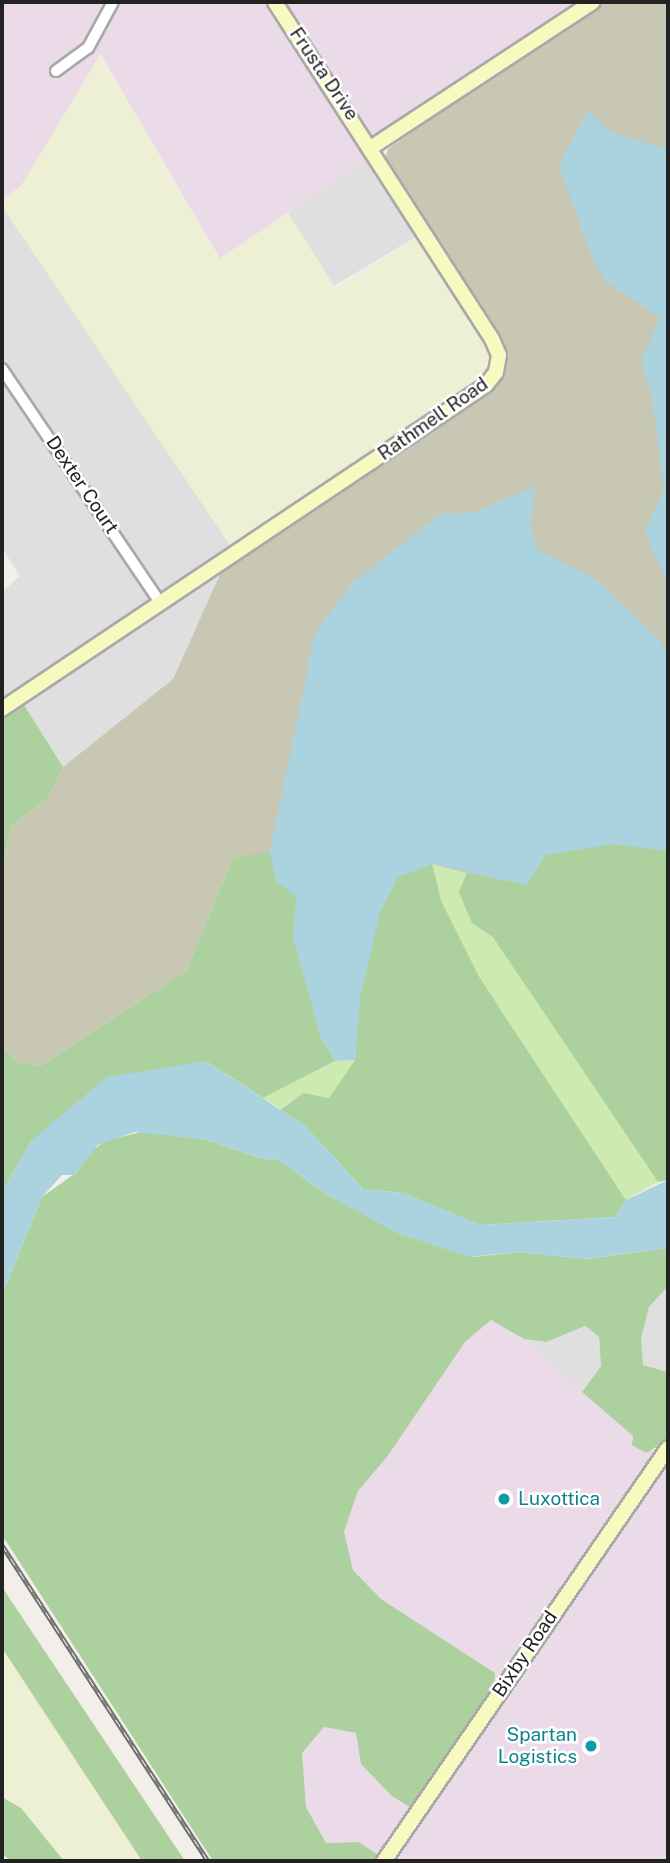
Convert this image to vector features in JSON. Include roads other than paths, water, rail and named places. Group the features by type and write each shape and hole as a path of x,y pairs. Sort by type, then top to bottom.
{"street":[{"path":"56,71 88,48 113,2"},
{"name":"Frusta Drive","path":"275,2 372,147"},
{"path":"372,147 593,2"},
{"name":"Rathmell Road","path":"2,709 486,385 496,372 499,355 492,339 385,176 372,147"},
{"name":"Dexter Court","path":"2,369 160,603"},
{"name":"Bixby Road","path":"384,1861 668,1448"}],"water":[{"path":"588,111 612,133 668,149 668,585 645,532 664,487 652,397 641,362 660,318 607,282 591,256 559,165"},
{"path":"535,487 530,526 538,549 598,581 658,639 668,655 668,851 614,844 545,855 527,885 432,864 398,877 380,912 360,998 355,1060 335,1061 321,1037 293,938 296,896 276,882 270,852 315,632 354,582 440,514 474,512"},
{"path":"206,1061 305,1126 363,1189 403,1193 480,1225 616,1217 626,1200 668,1180 668,1248 585,1259 518,1252 470,1257 399,1234 329,1196 279,1160 263,1159 204,1139 135,1132 98,1145 74,1175 62,1175 42,1197 2,1295 2,1192 32,1140 107,1077"}],"railway":[{"path":"2,1545 208,1861"}],"place":[{"name":"Luxottica","path":"504,1499"},
{"name":"Spartan Logistics","path":"591,1746"}]}
